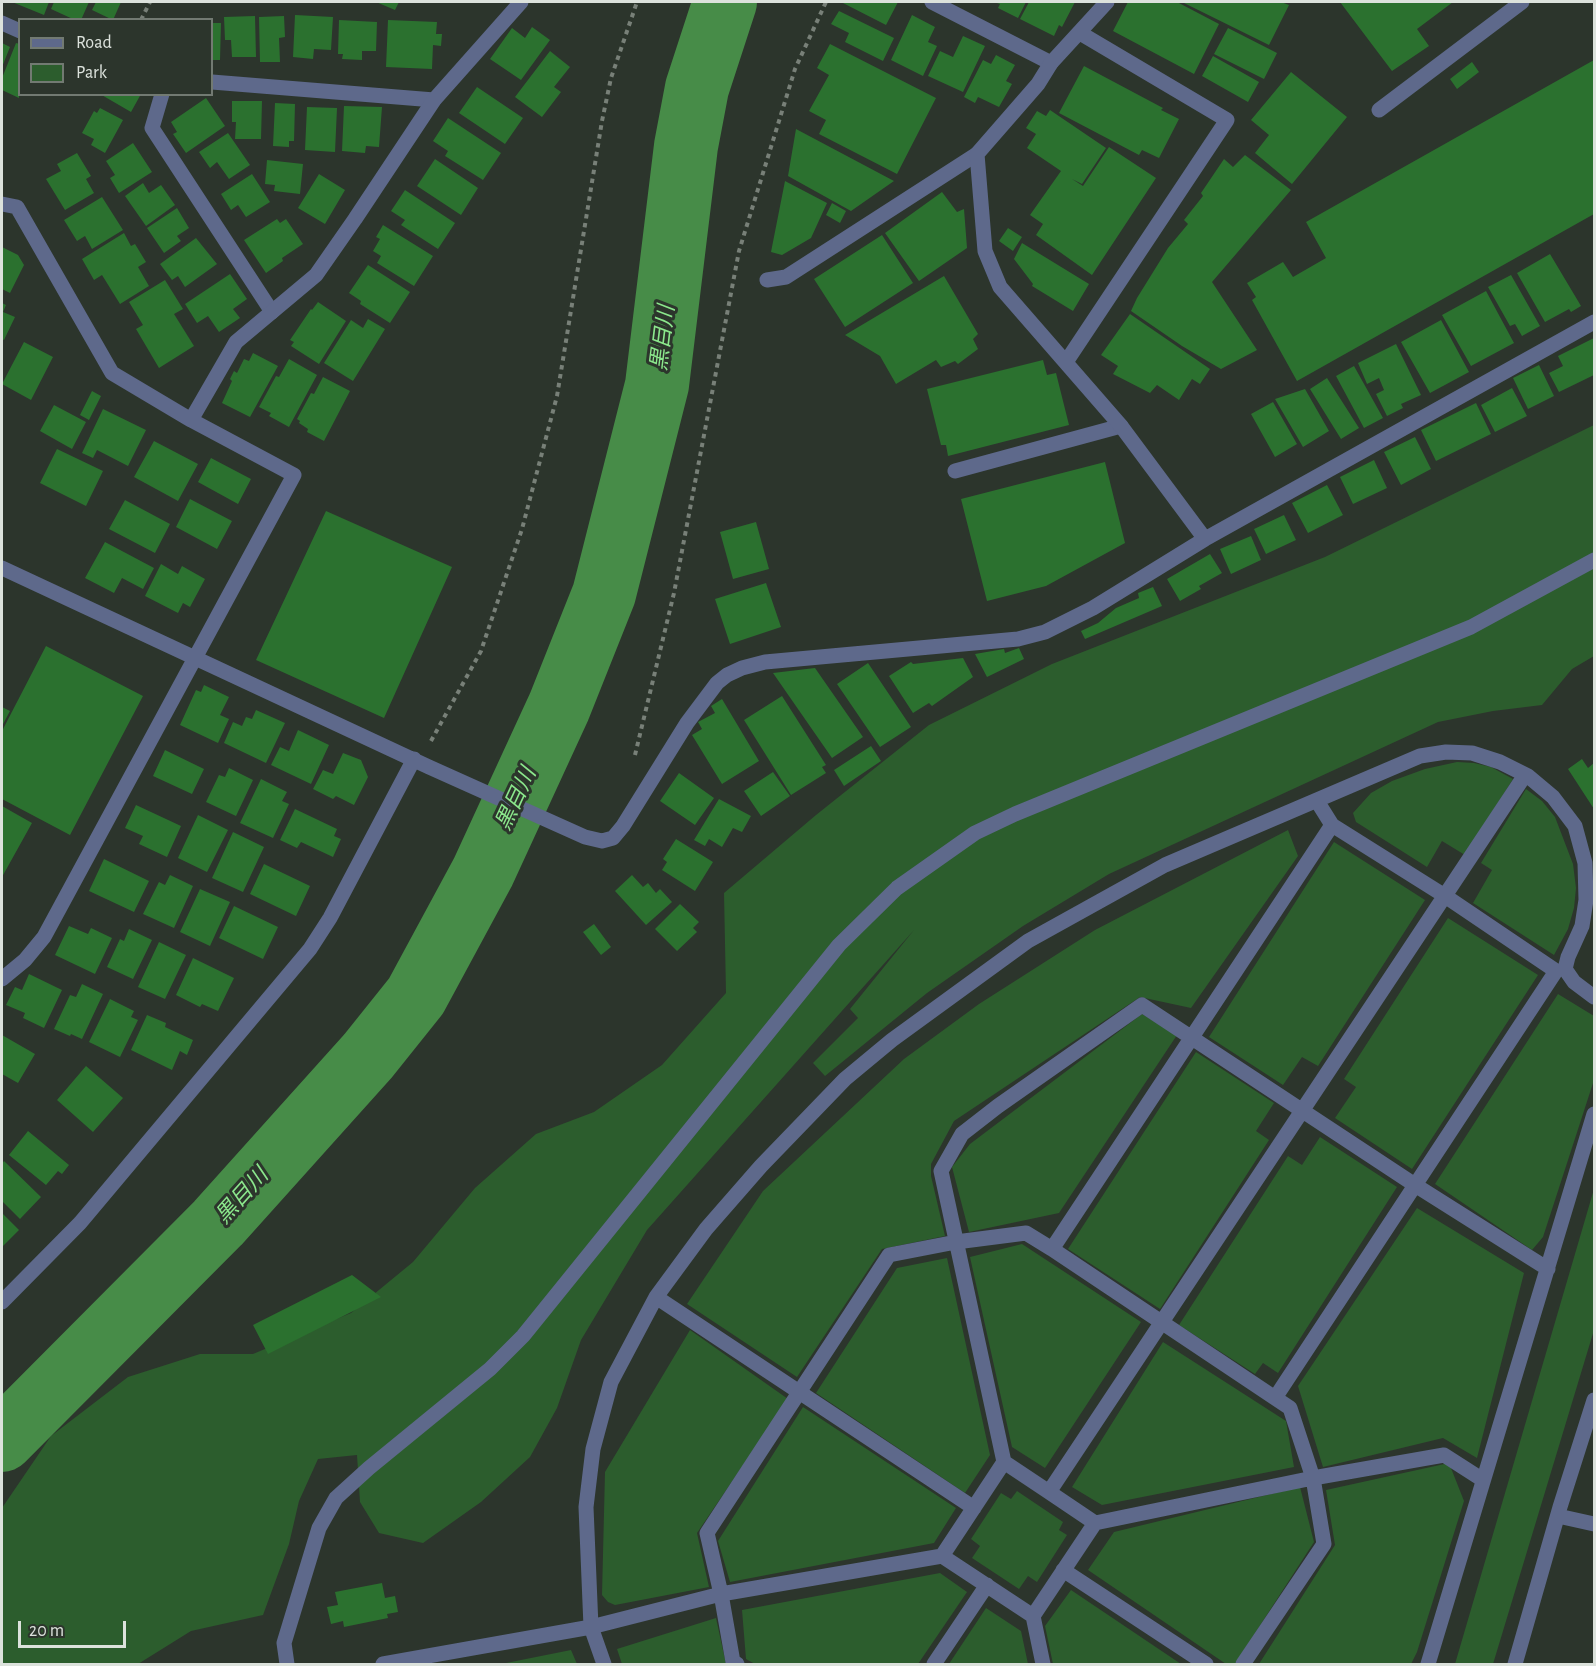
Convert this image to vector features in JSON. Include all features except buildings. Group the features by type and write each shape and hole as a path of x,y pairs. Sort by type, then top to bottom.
{"street":[{"path":"191,420 236,342 316,275 434,100 521,2"},
{"path":"932,2 1051,63"},
{"path":"767,280 786,277 977,154 1038,84 1051,63 1107,2"},
{"path":"1379,110 1522,2"},
{"path":"2,23 18,30"},
{"path":"1066,362 1227,120 1080,33"},
{"path":"213,82 434,100"},
{"path":"161,96 152,128 272,312"},
{"path":"977,154 985,251 1000,287 1120,426 1205,539"},
{"path":"2,204 17,207 112,373 191,420 294,475 44,937 25,960 2,979"},
{"path":"2,568 193,659 429,767 585,837 602,841 612,837 623,826 687,723 717,682 727,675 765,662 1018,639 1046,632 1093,608 1205,539 1594,322"},
{"path":"955,471 1120,426"},
{"path":"287,1665 284,1643 319,1528 336,1498 369,1468 490,1369 523,1336 839,945 897,888 975,833 1470,627 1594,560"},
{"path":"604,1665 591,1627 586,1508 593,1449 611,1382 656,1297 706,1229 760,1166 845,1079 892,1040 1028,941 1165,865 1420,756 1446,752 1472,753 1500,762 1526,774 1553,797 1575,826 1585,863 1586,900 1582,926 1560,970 1275,1398"},
{"path":"2,1302 80,1223 310,949 330,918 414,759"},
{"path":"1049,1492 1526,774"},
{"path":"1317,801 1332,825 1560,970 1594,997"},
{"path":"1052,1249 1332,825"},
{"path":"1095,1523 1004,1462 941,1171 963,1134 998,1106 1142,1005 1415,1185 1548,1269"},
{"path":"1428,1665 1594,1114"},
{"path":"737,1665 734,1662 708,1533 889,1255 956,1242 1026,1233 1290,1408 1313,1478 1324,1544 1243,1665"},
{"path":"656,1297 974,1508"},
{"path":"1515,1665 1594,1400"},
{"path":"1033,1616 1095,1523 1313,1478 1444,1455 1483,1480"},
{"path":"942,1556 1004,1462"},
{"path":"1558,1516 1594,1524"},
{"path":"382,1665 591,1627 722,1594 942,1556 1033,1616 1043,1665"},
{"path":"1063,1570 1206,1665"},
{"path":"934,1665 987,1585"}],"path":[{"path":"142,18 150,2"},
{"path":"414,759 430,742 481,651 522,529 557,396 611,78 637,2"},
{"path":"647,787 637,770 635,752 674,594 739,250 795,69 825,2"}],"green space":[{"path":"1594,425 1594,656 1572,669 1542,705 1493,711 1438,722 1109,874 1023,926 927,993 825,1076 813,1063 858,1018 850,1009 914,930 647,1230 581,1340 557,1408 530,1457 481,1502 423,1543 379,1533 360,1502 357,1455 318,1459 299,1501 289,1544 263,1615 191,1631 138,1664 2,1664 2,1508 51,1436 128,1377 200,1354 253,1354 351,1313 413,1262 475,1188 536,1134 594,1112 662,1065 726,993 724,893 816,815 929,725 1052,664 1325,557"},
{"path":"1457,762 1491,767 1513,779 1465,855 1442,841 1427,867 1356,822 1353,813 1371,793 1392,781 1425,769"},
{"path":"1526,789 1542,801 1555,817 1573,864 1576,888 1574,908 1568,929 1554,955 1473,903 1492,870 1481,863"},
{"path":"1288,830 1298,856 1191,1008 1140,997 954,1121 931,1164 931,1176 945,1236 882,1249 797,1377 687,1304 763,1191 904,1059 979,1004 1095,930"},
{"path":"1334,842 1425,900 1318,1066 1302,1057 1283,1085 1209,1037"},
{"path":"1448,918 1538,975 1412,1169 1335,1118 1356,1087 1344,1079"},
{"path":"1558,994 1594,1016 1594,1080 1543,1237 1532,1250 1435,1184"},
{"path":"1142,1014 1177,1035 1059,1213 969,1232 952,1167 970,1144"},
{"path":"1196,1052 1274,1103 1256,1131 1269,1140 1160,1309 1068,1249"},
{"path":"1320,1137 1397,1187 1278,1373 1263,1363 1255,1374 1179,1325 1288,1156 1302,1165"},
{"path":"1594,1189 1594,1330 1493,1664 1455,1664"},
{"path":"1417,1208 1524,1273 1477,1458 1443,1438 1323,1467 1298,1386"},
{"path":"1022,1244 1141,1322 1045,1468 1012,1447 970,1257"},
{"path":"947,1258 990,1455 965,1493 816,1393 897,1268"},
{"path":"690,1330 788,1399 697,1533 709,1587 615,1605 608,1602 602,1595 605,1472"},
{"path":"1163,1342 1286,1421 1294,1467 1102,1505 1072,1487"},
{"path":"803,1407 956,1508 934,1543 730,1582 718,1541"},
{"path":"1449,1463 1464,1501 1417,1652 1411,1664 1259,1664 1335,1545 1326,1490"},
{"path":"1300,1487 1314,1542 1235,1664 1226,1664 1088,1570 1114,1532"},
{"path":"1017,1491 1063,1522 1059,1530 1067,1535 1037,1582 1028,1576 1019,1589 972,1558 980,1546 971,1539 1001,1493 1011,1499"},
{"path":"940,1573 967,1592 918,1664 755,1664 746,1659 742,1610"},
{"path":"1071,1590 1181,1664 1053,1664 1045,1626"},
{"path":"986,1608 1021,1631 1028,1664 949,1664"},
{"path":"716,1618 726,1664 622,1664 617,1649"},
{"path":"571,1650 577,1664 501,1664"}],"waterway":[{"name":"黒目川","path":"2,1440 218,1223 368,1056 416,996 483,872 559,707 604,594 657,385 686,146 697,88 725,2"}]}
